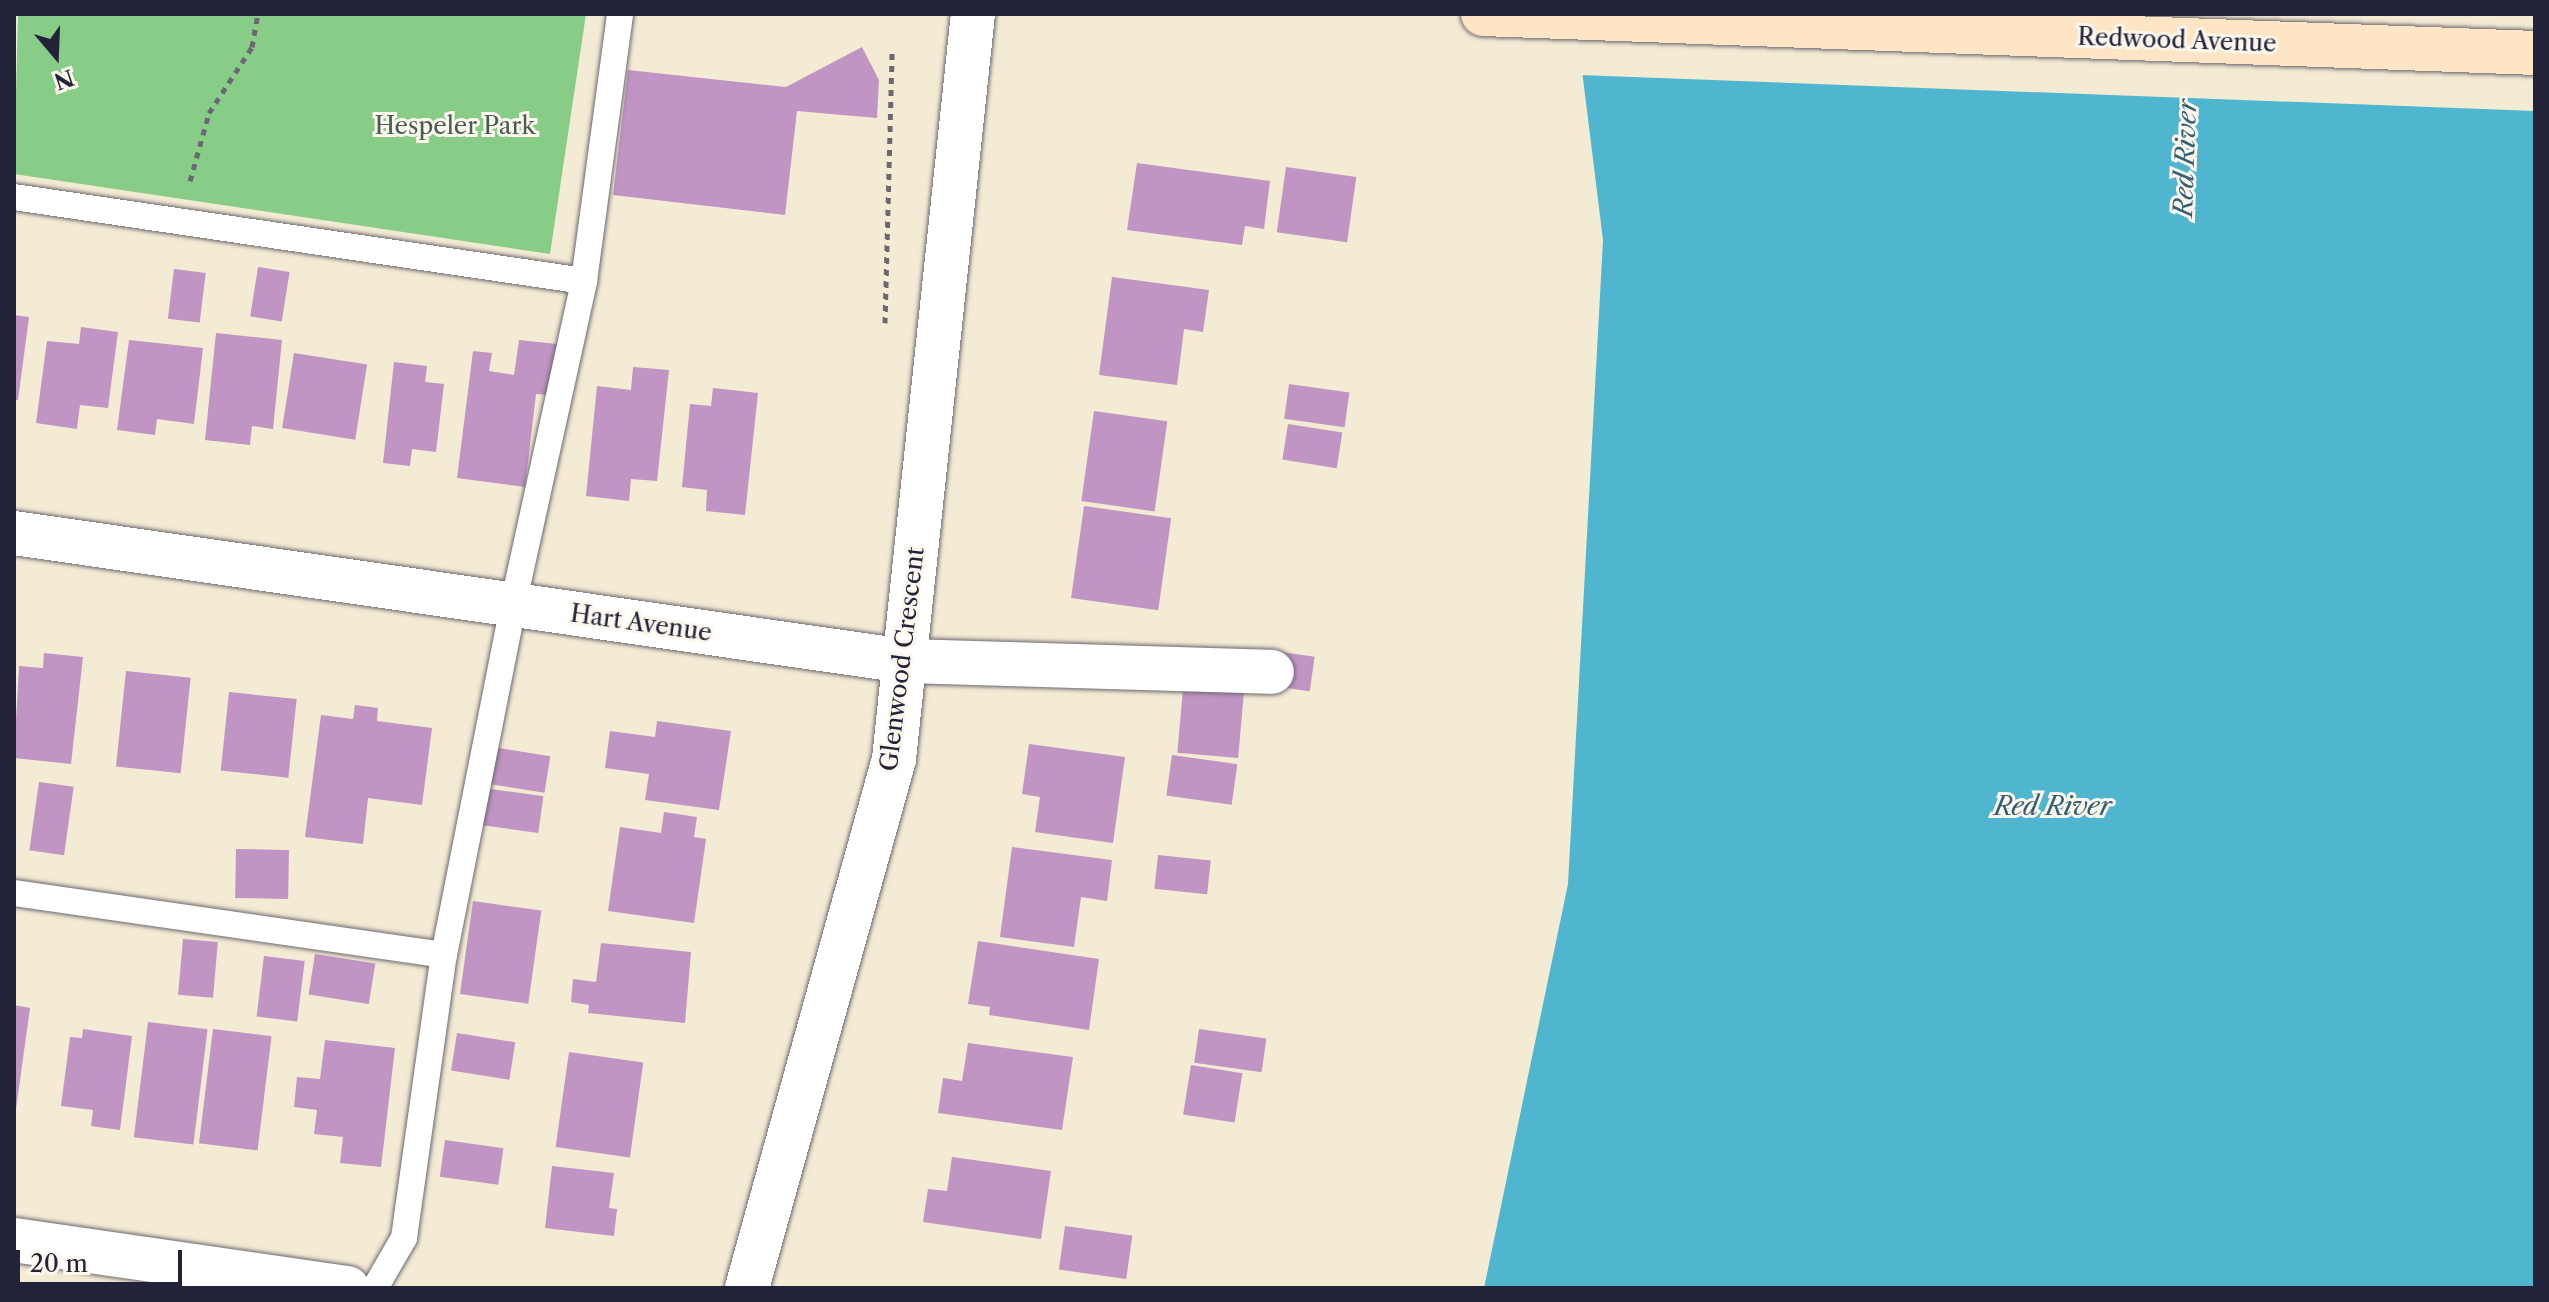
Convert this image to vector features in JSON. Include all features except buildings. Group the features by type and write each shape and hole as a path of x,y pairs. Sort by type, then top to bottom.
{"main road":[{"name":"Redwood Avenue","path":"1483,14 2535,53"}],"street":[{"name":"Glenwood Crescent","path":"747,1288 894,759 973,14"},
{"name":"Hart Avenue","path":"14,533 904,661 1272,672"},
{"path":"14,1240 348,1288"}],"lane":[{"path":"375,1288 404,1238 444,955 513,605 584,281 620,14"},
{"path":"14,197 584,281"},
{"path":"14,893 444,955"}],"path":[{"path":"183,222 209,113 252,47 258,14"},
{"path":"885,323 892,49"}],"green space":[{"name":"Hespeler Park","path":"18,14 586,14 550,254 14,174"}],"water":[{"name":"Red River","path":"1575,14 2535,14 2535,1288 1484,1288 1568,884 1603,240"}],"pier":[{"path":"1571,14 2535,14 2535,111 1579,75"}]}
